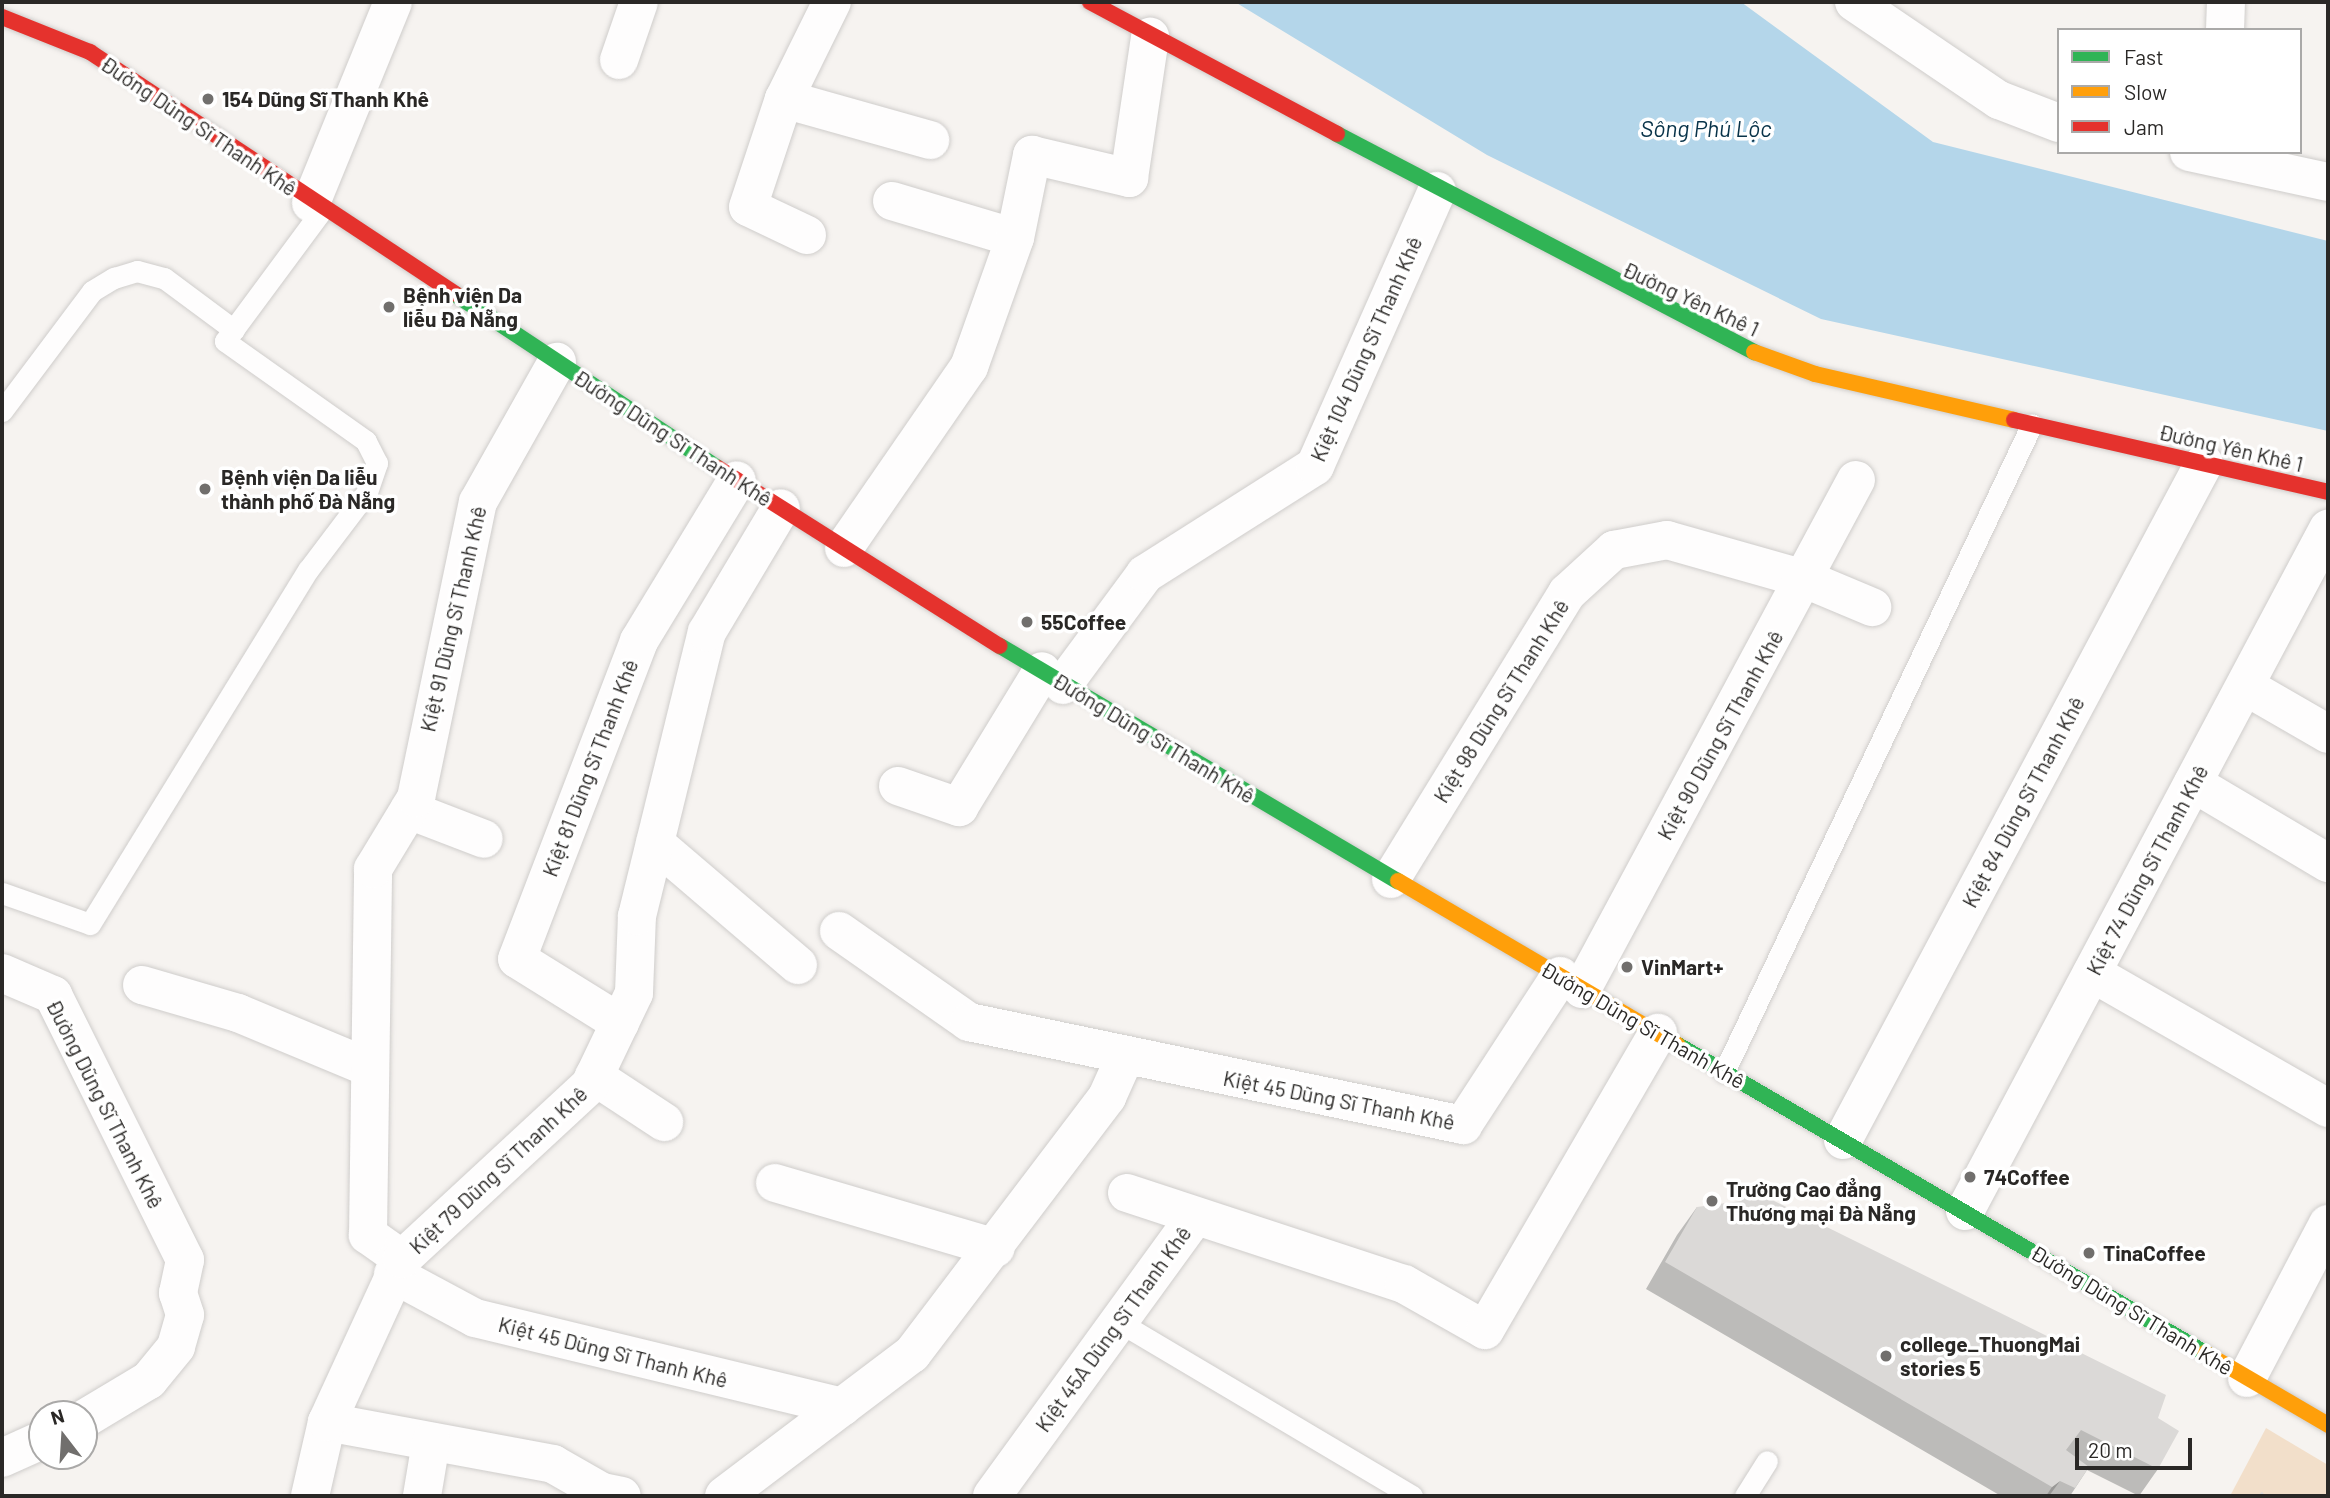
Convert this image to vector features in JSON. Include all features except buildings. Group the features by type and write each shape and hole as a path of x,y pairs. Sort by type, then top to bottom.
{"street":[{"path":"317,206 393,2"},
{"path":"619,60 639,2"},
{"path":"807,235 748,207 784,99 832,2"},
{"name":"Đường Yên Khê 1","path":"1090,2 1437,191 1731,344 1815,374 2328,492"},
{"path":"1854,2 1998,100 2057,122"},
{"path":"2225,28 2226,2"},
{"name":"Đường Dũng Sĩ Thanh Khê","path":"2,17 90,52 317,206 737,480 1052,678 1391,879 2328,1425"},
{"path":"844,548 969,367 1014,238 1032,155 1129,178 1150,37"},
{"path":"784,99 930,140"},
{"path":"2209,155 2328,182"},
{"name":"Kiệt 104 Dũng Sĩ Thanh Khê","path":"898,786 959,807 1052,678 1145,574 1315,467 1437,191"},
{"path":"892,201 1014,238"},
{"name":"Kiệt 91 Dũng Sĩ Thanh Khê","path":"398,1266 368,1235 373,869 409,810 478,502 557,362"},
{"name":"Kiệt 84 Dũng Sĩ Thanh Khê","path":"1843,1140 2204,463"},
{"name":"Kiệt 81 Dũng Sĩ Thanh Khê","path":"620,1023 517,959 639,641 737,480"},
{"name":"Kiệt 90 Dũng Sĩ Thanh Khê","path":"1571,983 1805,579 1856,480"},
{"name":"Kiệt 79 Dũng Sĩ Thanh Khê","path":"310,1496 327,1422 398,1266 594,1076 620,1023 634,993 637,916 707,632 781,508"},
{"name":"Kiệt 74 Dũng Sĩ Thanh Khê","path":"1965,1212 2328,530"},
{"name":"Kiệt 98 Dũng Sĩ Thanh Khê","path":"1391,879 1567,593 1614,550 1667,540 1805,579 1872,607"},
{"path":"2245,686 2328,734"},
{"path":"2193,783 2328,863"},
{"path":"409,810 484,839"},
{"path":"655,843 798,965"},
{"name":"Kiệt 45 Dũng Sĩ Thanh Khê","path":"839,931 969,1022 1124,1059 1463,1125 1571,983"},
{"name":"Đường Dũng Sĩ Thanh Khê","path":"2,973 53,995 185,1260 178,1293 185,1315 176,1347 149,1380 98,1411"},
{"path":"2092,973 2328,1108"},
{"path":"142,985 238,1013 370,1068"},
{"name":"Kiệt 45A Dũng Sĩ Thanh Khê","path":"992,1496 1195,1217 1404,1284 1485,1330 1658,1033"},
{"path":"724,1496 912,1354 996,1248 1107,1097 1124,1059"},
{"name":"Kiệt 79 Dũng Sĩ Thanh Khê","path":"594,1076 664,1122"},
{"path":"775,1183 996,1248"},
{"path":"1127,1193 1195,1217"},
{"path":"2247,1378 2328,1224"},
{"name":"Kiệt 45 Dũng Sĩ Thanh Khê","path":"398,1266 475,1318 842,1407"},
{"path":"327,1422 553,1464 602,1492 622,1496"},
{"path":"422,1496 431,1442"},
{"path":"2,1458 28,1446"}],"lane":[{"path":"2,893 90,924 308,570 367,492 377,463 366,441 225,341 317,206"},
{"path":"2,411 92,291 114,278 137,271 164,278 234,330"},
{"path":"1724,1072 2032,424"},
{"path":"1119,1322 1412,1496"},
{"path":"1745,1496 1767,1461"}],"shaded area":[{"path":"2266,1428 2328,1465 2328,1496 2230,1496"}],"water":[{"name":"Sông Phú Lộc","path":"1235,2 1741,2 1933,142 2328,241 2328,431 1821,319 1487,155"}],"traffic: fast":[{"path":"1337,134 1754,352"},
{"path":"455,294 718,468"},
{"path":"1000,646 1398,881"},
{"path":"1678,1045 2205,1353"}],"traffic: slow":[{"path":"1754,352 1815,374 2014,420"},
{"path":"1398,881 1678,1045"},
{"path":"2205,1353 2328,1425"}],"traffic: jam":[{"path":"1090,2 1337,134"},
{"path":"2,17 90,52 455,294"},
{"path":"2014,420 2328,492"},
{"path":"718,468 1000,646"}],"place":[{"name":"154 Dũng Sĩ Thanh Khê","path":"208,99"},
{"name":"Bệnh viện Da liễu Đà Nẵng","path":"389,307"},
{"name":"Bệnh viện Da liễu thành phố Đà Nẵng","path":"205,489"},
{"name":"55Coffee","path":"1027,622"},
{"name":"VinMart+","path":"1627,967"},
{"name":"74Coffee","path":"1970,1177"},
{"name":"Trường Cao đẳng Thương mại Đà Nẵng","path":"1712,1201"},
{"name":"TinaCoffee","path":"2089,1253"},
{"name":"college_ThuongMai stories 5","path":"1886,1356"}]}
